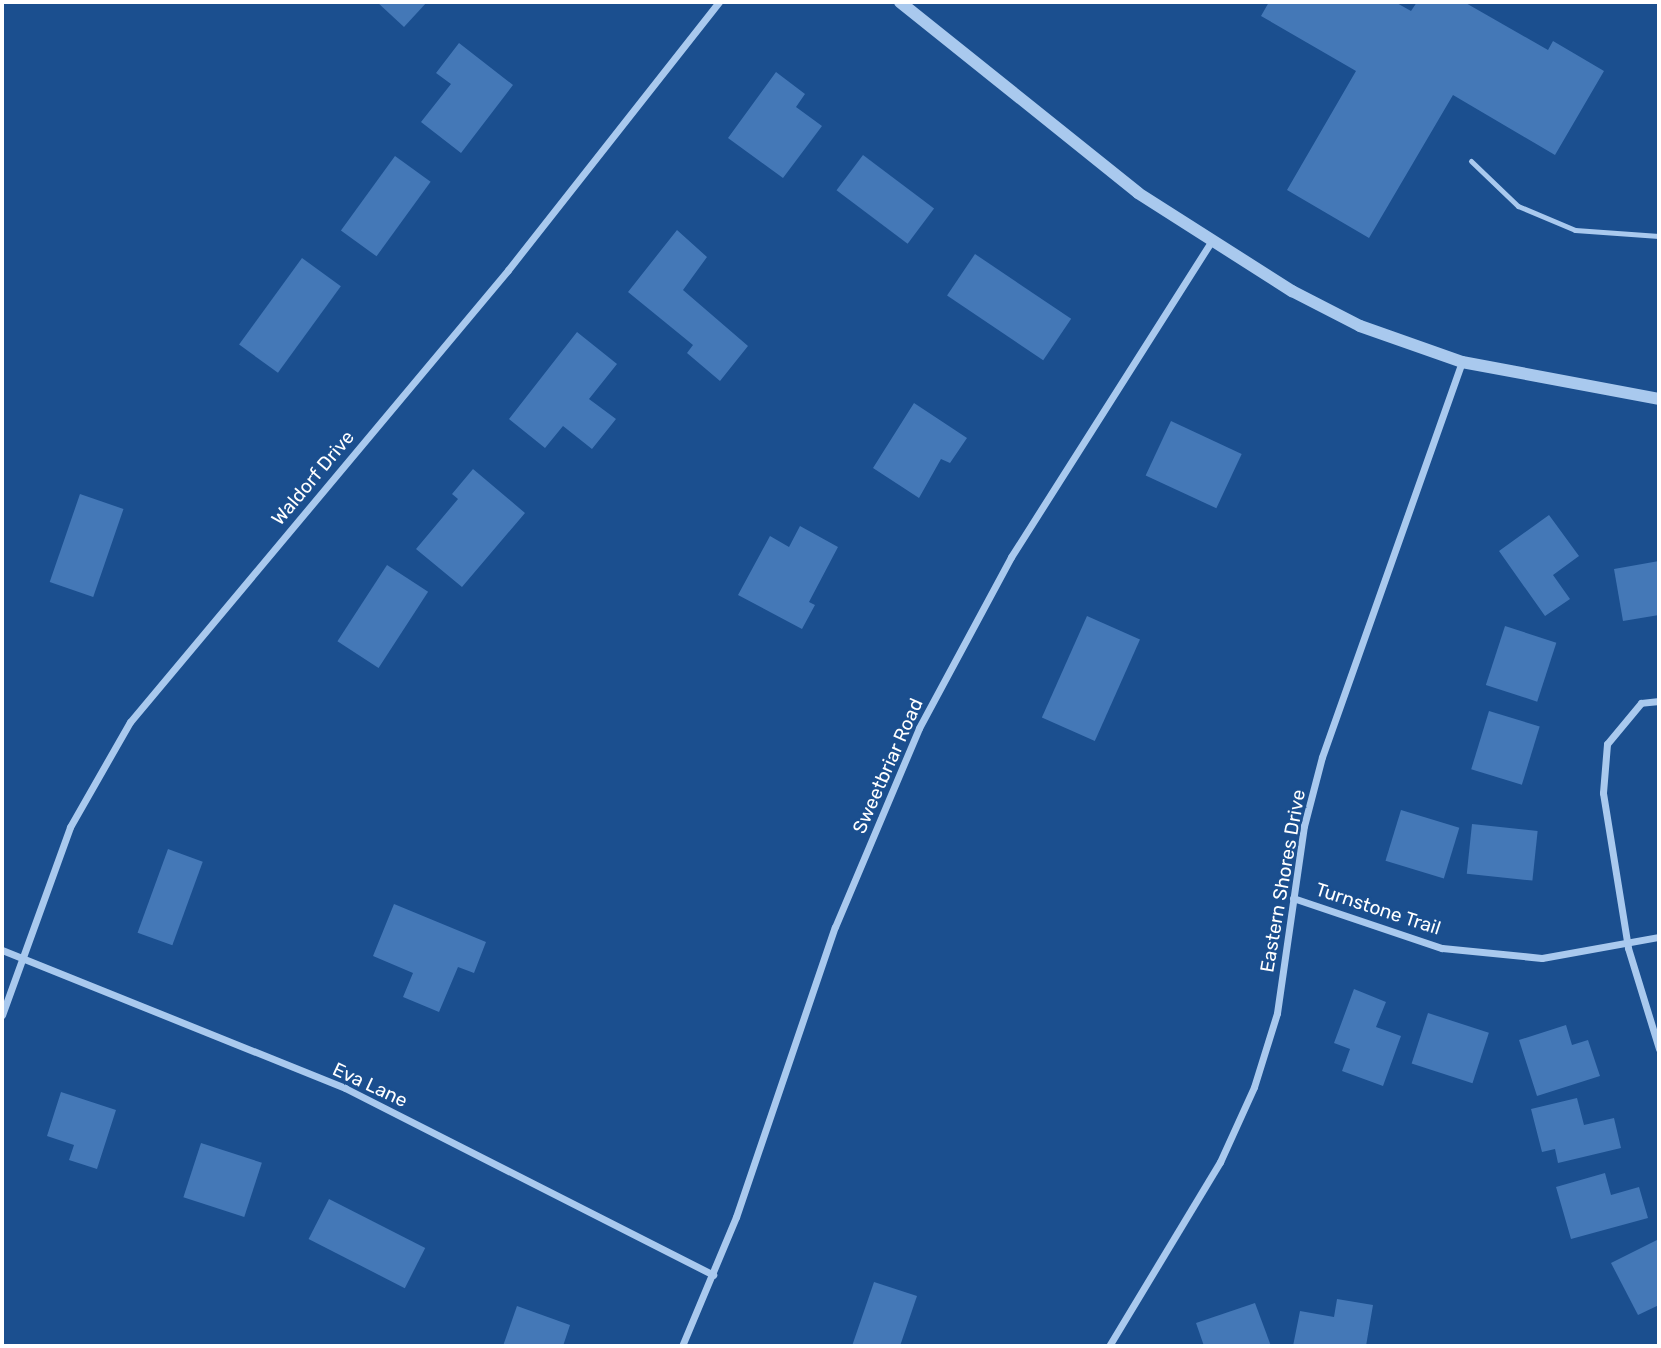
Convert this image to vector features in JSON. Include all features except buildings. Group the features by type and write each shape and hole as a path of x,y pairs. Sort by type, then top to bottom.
{"street":[{"name":"Waldorf Drive","path":"2,1015 20,957 70,827 130,722 508,270 719,2"},
{"path":"900,2 1064,137 1211,243 1360,326 1462,362 1659,398"},
{"name":"Sweetbriar Road","path":"682,1346 713,1275 835,927 919,728 1011,557 1211,243"},
{"name":"Eastern Shores Drive","path":"1109,1346 1220,1162 1254,1087 1277,1013 1293,898 1322,757 1462,362"},
{"path":"1659,701 1641,702 1607,744 1603,793 1609,857 1628,947 1659,1049"},
{"name":"Turnstone Trail","path":"1293,898 1442,948 1542,958 1628,947 1659,937"},
{"name":"Eva Lane","path":"2,950 345,1088 713,1275"}],"lane":[{"path":"1471,161 1518,206 1575,230 1659,236"}]}
